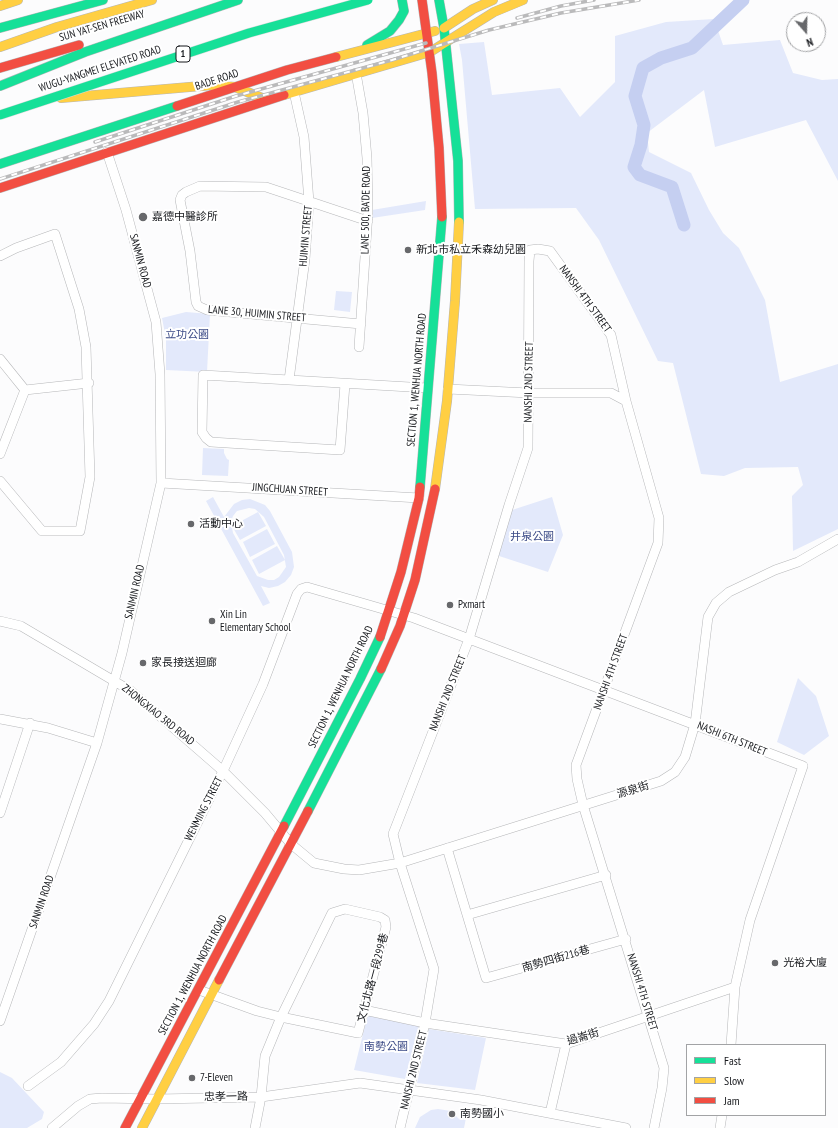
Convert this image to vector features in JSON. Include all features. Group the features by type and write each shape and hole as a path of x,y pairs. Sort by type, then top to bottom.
{"main road":[{"path":"0,6 18,0"},
{"path":"40,17 72,0"},
{"path":"0,28 103,0"},
{"name":"SUN YAT-SEN FREEWAY","path":"0,47 57,27 152,0"},
{"name":"SUN YAT-SEN FREEWAY","path":"0,68 234,0"},
{"path":"0,86 93,50 238,0"},
{"name":"WUGU-YANGMEI ELEVATED ROAD","path":"0,116 249,33 368,0"},
{"path":"354,53 390,31 404,11 402,0"},
{"name":"SECTION 1, WENHUA NORTH ROAD","path":"142,1128 378,677 404,615 415,580 433,500 438,389 435,310 442,212 439,148 430,52 422,0"},
{"name":"SECTION 1, WENHUA NORTH ROAD","path":"125,1128 199,990 374,652 401,572 419,498 438,389 459,213 458,161 446,42 438,0"},
{"name":"BADE ROAD","path":"0,164 287,70 444,28 473,9 493,0"},
{"path":"0,188 267,100 430,52 494,12 523,0"},
{"path":"0,106 60,98 152,92 180,87 213,85 235,87 267,100"}],"street":[{"name":"LANE 500, BA'DE ROAD","path":"356,73 363,113 367,158 368,221 359,347"},
{"name":"HUIMIN STREET","path":"289,380 305,259 309,202 304,137 294,92"},
{"name":"SANMIN ROAD","path":"0,1021 97,743 115,681 160,482 160,374 156,322 126,210 107,152"},
{"name":"LANE 30, HUIMIN STREET","path":"361,324 207,310 198,306 196,302 190,251 180,200 182,195 193,188 223,185 266,187 368,221"},
{"path":"0,256 16,248 55,234 79,310 86,347 89,384 90,477 80,531 42,531 0,481"},
{"name":"NANSHI 4TH STREET","path":"530,250 538,248 550,251 611,335 626,401 659,518 658,543 576,765 577,778 584,805 664,1068 662,1088 654,1128"},
{"name":"NANSHI 2ND STREET","path":"400,1128 425,1022 434,969 400,863 393,834 469,639 509,505 528,448 530,250"},
{"path":"0,359 25,390"},
{"path":"346,384 340,450 211,442 206,438 202,427 203,375 438,389 529,393 610,393 626,401"},
{"path":"25,390 89,384"},
{"path":"0,454 25,390"},
{"name":"JINGCHUAN STREET","path":"160,482 419,498"},
{"name":"源泉街","path":"291,844 314,863 328,867 359,870 400,863 661,781 675,772 685,757 695,724 708,617 716,603 729,592 775,570 798,562 838,539"},
{"name":"WENMING STREET","path":"28,1086 61,1062 94,1024 109,1002 223,771 263,684 297,594 301,589 307,587 314,588 389,610"},
{"name":"NASHI 6TH STREET","path":"389,610 469,639 603,692 695,724 803,766 750,920 735,987 731,1044"},
{"name":"ZHONGXIAO 3RD ROAD","path":"0,621 21,626 131,691 177,729 223,771 265,813 291,844"},
{"path":"0,719 30,723 97,743"},
{"path":"0,813 30,723"},
{"path":"447,848 467,915 606,874"},
{"name":"文化北路一段299巷","path":"199,990 212,996 258,1011 281,1017 358,1033 386,927 385,920 380,917 345,909 332,913 281,1017 265,1056 261,1097 255,1128"},
{"name":"南勢四街216巷","path":"467,915 486,978 626,939"},
{"name":"過崙街","path":"364,1010 425,1022 566,1044 648,1015 735,987"},
{"path":"550,1113 566,1044"},
{"name":"忠孝一路","path":"52,1128 78,1106 90,1099 261,1097 360,1083 408,1089 550,1113 626,1128"},
{"path":"720,1128 722,1116"}],"green space":[{"path":"714,19 723,45 780,40 793,73 822,80 838,79 838,181 806,120 715,147 704,90 647,133 649,152 691,173 709,210 723,233 739,248 765,300 780,382 838,364 838,529 793,551 792,496 803,485 798,467 745,468 724,476 701,474 673,363 658,361 599,240 576,208 475,209 462,60 459,44 484,42 492,95 560,88 580,117 615,82 615,36 666,22"},
{"path":"426,201 425,210 372,218 372,210"},
{"path":"336,291 352,292 350,312 334,310"},
{"name":"立功公園","path":"186,312 210,314 207,372 166,370 166,339 162,318"},
{"path":"203,448 224,449 224,453 229,460 228,476 202,475"},
{"path":"213,497 224,517 234,504 242,500 250,499 265,505 270,511 292,552 294,567 291,575 285,582 278,586 269,588 261,586 270,603 263,606 206,501","holes":["249,508 255,509 264,517 284,555 286,567 279,577 274,580 268,580 257,576 233,533 231,522 237,511"]},
{"name":"井泉公園","path":"552,497 563,535 548,572 496,555 512,510"},
{"path":"258,512 266,526 240,540 232,526"},
{"path":"267,529 275,544 250,557 243,542"},
{"path":"277,546 285,560 259,574 252,560"},
{"path":"798,678 816,696 829,736 804,755 777,742"},
{"name":"南勢公園","path":"368,1014 419,1025 405,1079 354,1070"},
{"path":"429,1029 486,1038 475,1090 417,1083"},
{"path":"0,1072 12,1078 44,1112 42,1119 27,1128 0,1128"},
{"path":"438,1109 451,1111 459,1119 460,1112 467,1113 464,1128 415,1128 420,1117 431,1110"}],"waterway":[{"path":"684,225 672,187 640,175 634,167 641,145 644,125 635,96 643,68 661,58 692,48 743,0"}],"railway":[{"path":"517,18 561,6 594,0"},
{"path":"0,179 238,102 392,60 489,30 561,13 639,0"},
{"path":"95,142 236,96 426,43"}],"traffic: fast":[{"path":"0,28 103,0"},
{"path":"0,86 85,52 238,0"},
{"path":"0,115 249,33 368,0"},
{"path":"367,45 390,31 399,20 404,11 402,0"},
{"path":"439,0 444,28 458,161 459,222"},
{"path":"0,164 177,106"},
{"path":"420,487 442,217"},
{"path":"284,826 380,637"},
{"path":"308,811 381,669"}],"traffic: slow":[{"path":"0,6 18,0"},
{"path":"0,47 57,27 152,0"},
{"path":"444,28 473,9 493,0"},
{"path":"284,95 430,52 494,12 523,0"},
{"path":"336,57 435,31"},
{"path":"61,98 213,85 235,87 267,100"},
{"path":"435,489 447,401 455,301 459,222"},
{"path":"142,1128 219,980"}],"traffic: jam":[{"path":"422,0 432,73 439,148 442,217"},
{"path":"0,68 79,45"},
{"path":"177,106 287,70 336,57"},
{"path":"0,188 284,95"},
{"path":"380,637 401,572 419,498 420,487"},
{"path":"381,669 400,626 415,580 435,489"},
{"path":"219,980 308,811"},
{"path":"125,1128 284,826"}],"place":[{"name":"嘉德中醫診所","path":"143,217"},
{"name":"新北市私立禾森幼兒園","path":"408,250"},
{"name":"活動中心","path":"191,524"},
{"name":"Pxmart","path":"450,605"},
{"name":"Xin Lin Elementary School","path":"212,621"},
{"name":"家長接送迴廊","path":"143,663"},
{"name":"光裕大廈","path":"775,963"},
{"name":"7-Eleven","path":"192,1078"},
{"name":"南勢國小","path":"452,1114"}]}
